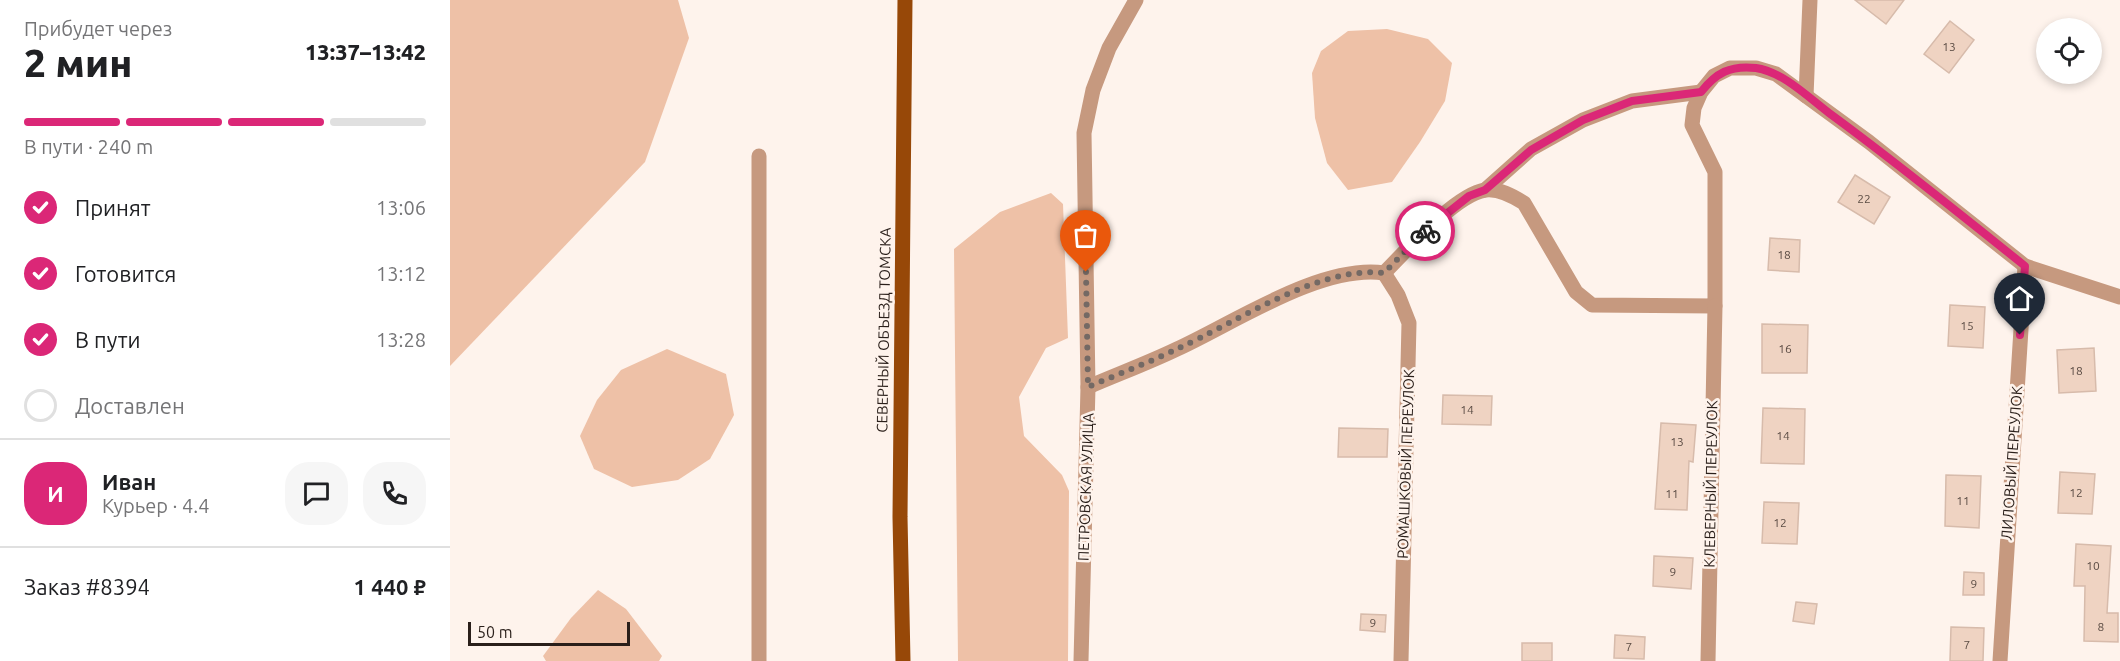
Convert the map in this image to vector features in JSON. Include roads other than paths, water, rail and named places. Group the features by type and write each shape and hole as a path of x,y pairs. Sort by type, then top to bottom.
{"main road":[{"name":"СЕВЕРНЫЙ ОБЪЕЗД ТОМСКА","path":"903,661 900,517 905,0"}],"street":[{"name":"ПЕТРОВСКАЯ УЛИЦА","path":"1081,661 1088,387 1084,133 1093,90 1108,48 1136,0"},
{"path":"1806,96 1809,0"},
{"path":"1088,387 1177,349 1253,311 1313,285 1351,273 1369,271 1384,273 1428,227 1469,196 1485,190 1531,150 1583,120 1632,101 1701,92 1714,76 1730,68 1756,68 1776,74 1869,142 2025,266 2120,297"},
{"name":"КЛЕВЕРНЫЙ ПЕРЕУЛОК","path":"1701,92 1694,108 1692,125 1714,172 1715,306 1708,661"},
{"path":"759,156 759,661"},
{"path":"1485,190 1496,190 1512,195 1524,203 1576,292 1592,305 1715,306"},
{"name":"ЛИЛОВЫЙ ПЕРЕУЛОК","path":"2000,661 2025,266"},
{"name":"РОМАШКОВЫЙ ПЕРЕУЛОК","path":"1384,273 1398,295 1409,323 1401,661"}]}
